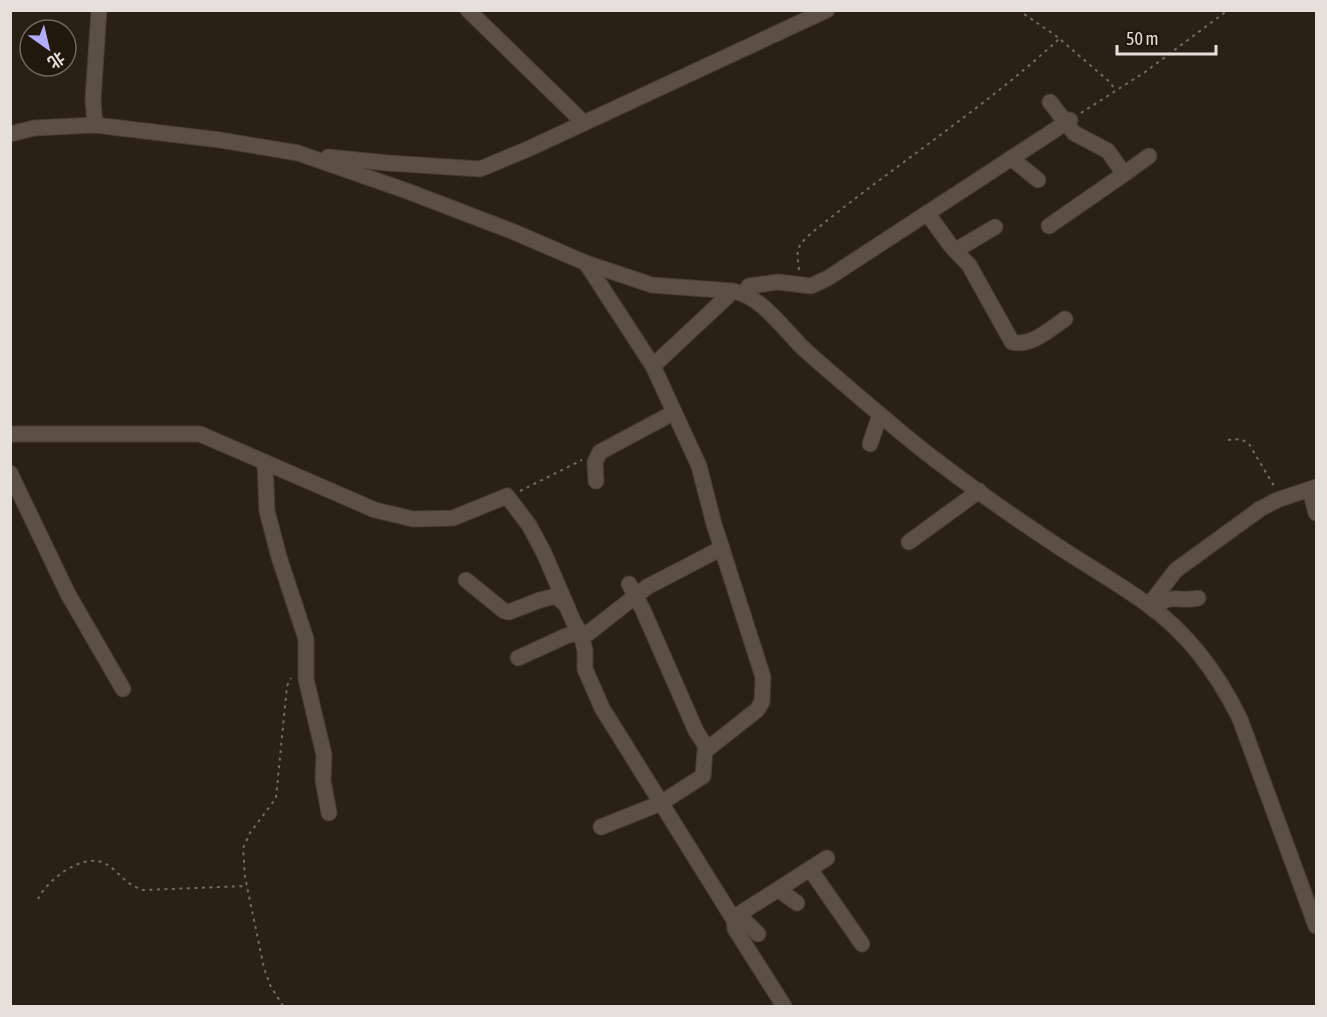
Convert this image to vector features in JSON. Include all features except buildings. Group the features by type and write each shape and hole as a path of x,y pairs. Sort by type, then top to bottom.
{"street":[{"path":"95,125 93,100 99,10"},
{"path":"468,10 584,123"},
{"path":"10,134 34,128 95,125 388,164 480,169 827,10"},
{"path":"1050,102 1074,133 1108,151 1124,174"},
{"path":"653,366 749,286 778,282 812,286 828,278 1067,122"},
{"path":"298,153 514,232 586,263 652,285 739,292 776,320 879,415 979,491 1151,607 1183,636 1209,665 1226,690 1240,719 1317,926"},
{"path":"1049,226 1149,156"},
{"path":"1011,158 1038,180"},
{"path":"927,213 969,265 1012,342 1020,344 1040,336 1065,319"},
{"path":"956,250 995,227"},
{"path":"586,263 653,366 699,466 722,548 763,676 762,702 757,711 707,748 703,776 661,803 601,827"},
{"path":"597,481 596,457 608,447 673,413"},
{"path":"870,444 879,415"},
{"path":"10,434 201,434 375,510 413,519 453,518 508,497 529,525 544,553 581,635 585,650 585,669 602,708 736,917 758,934"},
{"path":"265,462 267,511 279,557 306,639 306,679 324,755 323,780 329,813"},
{"path":"10,473 68,594 123,689"},
{"path":"1151,607 1176,570 1260,509 1313,488 1317,513"},
{"path":"909,542 979,491"},
{"path":"518,658 566,636 581,635 632,590 647,586 722,548"},
{"path":"466,580 504,611 509,612 556,596 567,606"},
{"path":"632,590 696,731 707,748"},
{"path":"1151,607 1164,599 1188,601 1198,598"},
{"path":"736,917 827,858"},
{"path":"810,869 862,944"},
{"path":"779,890 797,903"},
{"path":"736,917 735,928 784,1006"}],"path":[{"path":"1018,10 1059,39 1111,83 1115,91"},
{"path":"1067,122 1145,72 1228,10"},
{"path":"801,285 796,254 799,245 804,240 858,196 950,128 1059,39"},
{"path":"1228,440 1241,439 1249,444 1282,499"},
{"path":"508,497 582,460 596,457"},
{"path":"283,1006 270,985 264,968 247,886 243,848 250,833 276,798 287,686 306,656"},
{"path":"38,898 42,890 58,875 75,866 92,861 105,864 127,883 143,890 247,886"}]}
